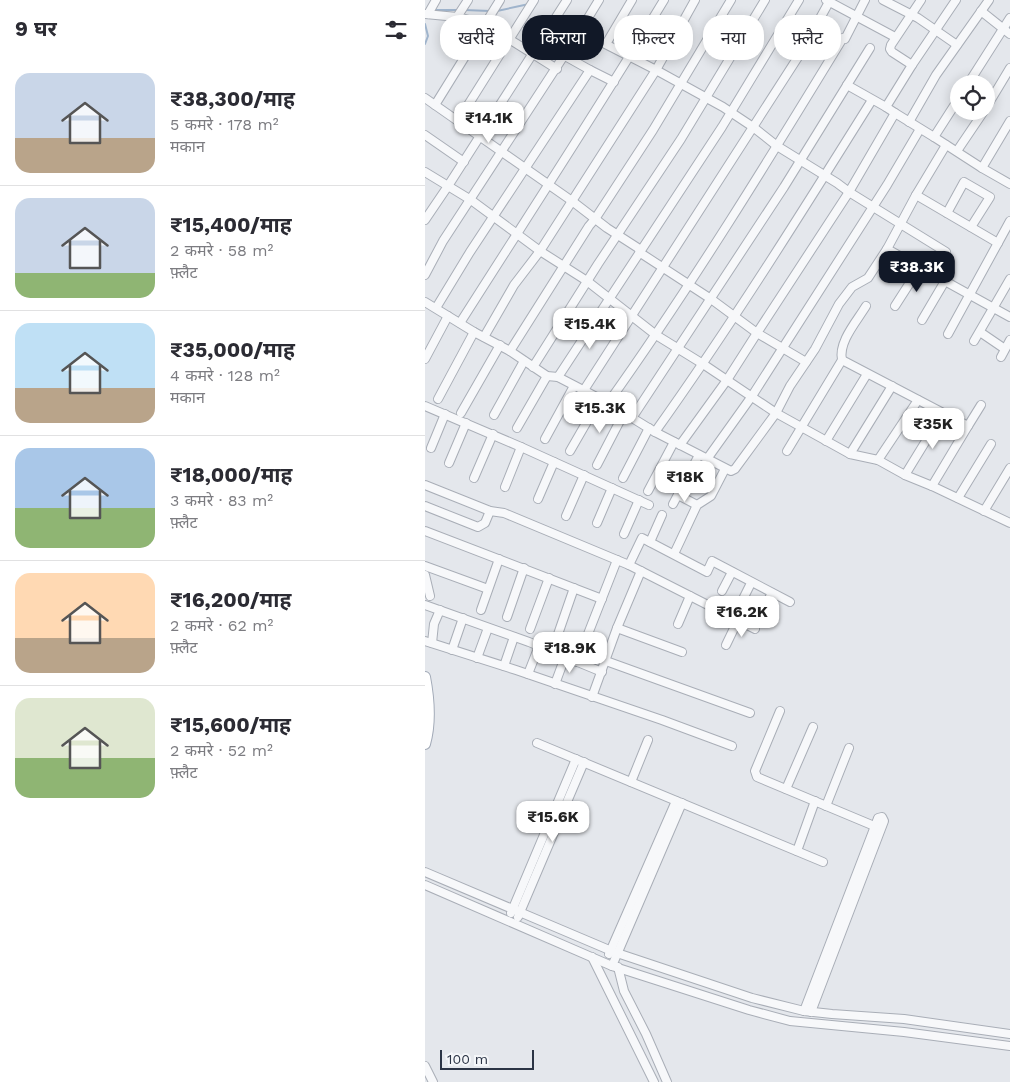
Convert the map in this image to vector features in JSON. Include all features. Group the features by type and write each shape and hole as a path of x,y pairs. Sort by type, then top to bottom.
{"main road":[{"path":"425,677 429,694 425,744"}],"street":[{"path":"460,13 468,0"},
{"path":"557,15 567,0"},
{"path":"590,15 599,0"},
{"path":"614,48 606,44 632,0"},
{"path":"655,15 664,0"},
{"path":"484,337 514,285 540,251 656,70 695,0"},
{"path":"510,351 563,266 653,130 731,0"},
{"path":"533,367 706,98 765,0"},
{"path":"558,377 731,113 799,0"},
{"path":"571,451 604,401 656,335 777,146 844,38 865,0"},
{"path":"912,65 890,49 895,36 921,0"},
{"path":"886,107 956,0"},
{"path":"909,122 957,45 989,0"},
{"path":"584,390 818,24 827,1 895,36"},
{"path":"886,1 957,45"},
{"path":"512,34 533,2"},
{"path":"491,15 498,4"},
{"path":"430,10 465,15"},
{"path":"981,10 1010,34"},
{"path":"973,75 1010,18"},
{"path":"632,418 679,350 801,160 870,48"},
{"path":"435,106 463,60"},
{"path":"458,121 496,60"},
{"path":"425,220 528,60"},
{"path":"542,60 557,69"},
{"path":"425,275 443,241 563,60"},
{"path":"572,60 614,82"},
{"path":"460,323 627,60"},
{"path":"637,60 731,113 777,146 946,252"},
{"path":"995,93 1010,68"},
{"path":"436,308 470,252 590,70"},
{"path":"847,86 886,107 982,168 1009,181"},
{"path":"425,98 549,184 641,252 711,299 757,334 806,362"},
{"path":"623,478 652,430 703,364 872,100"},
{"path":"934,137 950,112"},
{"path":"648,491 677,443 727,380 849,192 895,113"},
{"path":"957,151 978,120"},
{"path":"982,168 1010,121"},
{"path":"673,504 703,457 753,396 921,129"},
{"path":"425,135 463,162"},
{"path":"425,302 474,332 510,351 547,376 558,377 584,390 652,430 731,472 735,470 776,413 790,386 815,349 839,304 852,287 868,278 887,249 915,195 946,145"},
{"path":"425,172 471,200 517,235 611,298 656,335 753,396 776,413 850,454 878,460 905,475 1010,523"},
{"path":"947,213 965,182 990,197 971,227"},
{"path":"915,195 997,243"},
{"path":"948,334 1010,221"},
{"path":"887,249 1010,317"},
{"path":"895,306 920,267"},
{"path":"974,341 1010,279"},
{"path":"921,320 945,281"},
{"path":"866,306 842,345 841,354 843,360 968,426"},
{"path":"425,359 448,316"},
{"path":"438,399 474,332"},
{"path":"980,332 1002,347"},
{"path":"1001,357 1010,340"},
{"path":"461,413 500,345"},
{"path":"787,451 843,360"},
{"path":"494,415 524,361"},
{"path":"826,441 867,374"},
{"path":"517,428 547,376"},
{"path":"545,438 574,386"},
{"path":"850,454 892,386"},
{"path":"878,460 918,400"},
{"path":"932,486 981,405"},
{"path":"425,406 493,434 649,505"},
{"path":"597,466 624,413"},
{"path":"905,475 943,413"},
{"path":"431,448 445,414"},
{"path":"449,463 466,423"},
{"path":"474,478 493,434"},
{"path":"957,498 991,444"},
{"path":"505,486 521,447"},
{"path":"538,498 554,462"},
{"path":"984,511 1010,468"},
{"path":"674,554 697,505 711,496 725,469"},
{"path":"567,516 584,475"},
{"path":"425,485 490,511 504,513 629,565 755,629"},
{"path":"597,523 611,488"},
{"path":"678,495 697,505"},
{"path":"624,534 639,500"},
{"path":"425,506 478,527 485,524 490,511"},
{"path":"650,542 662,515"},
{"path":"425,530 602,599"},
{"path":"629,565 642,538 707,572 712,562 790,602"},
{"path":"481,610 499,559"},
{"path":"577,662 617,560"},
{"path":"425,566 488,589"},
{"path":"507,617 524,568"},
{"path":"592,697 617,628 641,571"},
{"path":"722,591 733,572"},
{"path":"425,575 430,596"},
{"path":"530,629 549,578"},
{"path":"742,601 751,583"},
{"path":"556,640 574,588"},
{"path":"764,608 772,593"},
{"path":"678,624 690,596"},
{"path":"425,605 539,646 602,672"},
{"path":"440,610 429,642 528,674 732,746"},
{"path":"452,650 463,618"},
{"path":"726,645 738,620"},
{"path":"477,658 487,628"},
{"path":"617,628 682,652"},
{"path":"504,666 514,637"},
{"path":"528,674 539,646"},
{"path":"555,684 565,657"},
{"path":"605,661 750,713"},
{"path":"780,711 755,771 757,777 878,828 808,1011"},
{"path":"786,789 813,727"},
{"path":"631,782 648,740"},
{"path":"537,743 823,862"},
{"path":"826,806 849,748"},
{"path":"512,921 580,761"},
{"path":"797,851 815,801"},
{"path":"667,1082 612,965 614,952 679,802"},
{"path":"425,872 614,952 752,998 808,1011 904,1019 1010,1034"},
{"path":"425,885 612,965 790,1022 904,1032 1010,1046"},
{"path":"592,957 654,1082"},
{"path":"425,1066 433,1082"}],"waterway":[{"path":"497,11 529,4"},
{"path":"434,10 457,10"},
{"path":"464,10 490,11"},
{"path":"425,24 428,36 425,44"}]}
